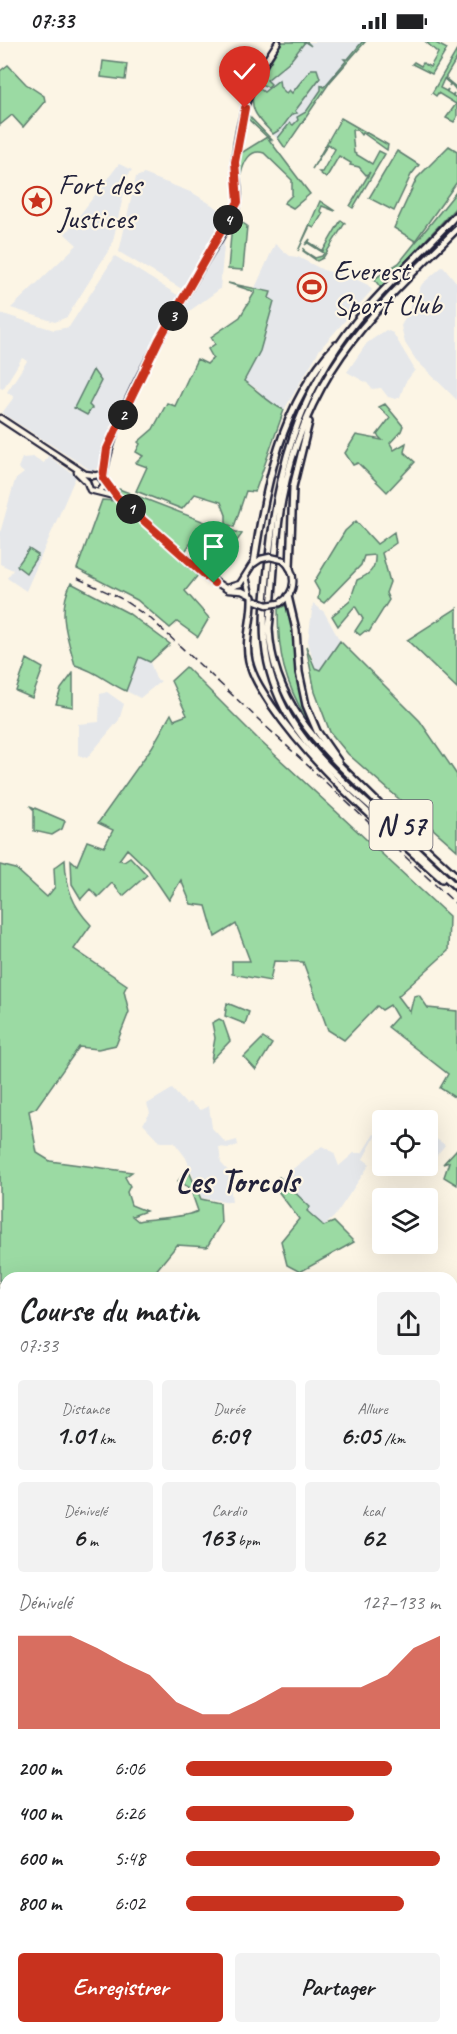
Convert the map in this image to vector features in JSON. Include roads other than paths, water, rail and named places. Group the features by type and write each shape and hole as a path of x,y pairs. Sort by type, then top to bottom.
{"highway":[{"name":"N 57","path":"457,214 376,299 348,333 328,361 304,406 281,471 274,510 262,628 265,657 282,704 310,747 457,890"},
{"name":"N 57","path":"457,229 373,312 327,376 303,428 288,473 278,530 270,635 275,669 295,713 315,742 457,877"},
{"path":"254,563 264,497 284,433 317,370 348,333"},
{"path":"290,568 295,473 306,431 327,376"},
{"path":"288,596 296,630 298,666 306,705 320,736 347,772"},
{"path":"253,598 247,645 249,661 255,677 275,709 330,776 457,890"}],"main road":[{"path":"100,491 111,439 159,340 233,214 239,196 235,162 247,100 254,80 277,42"},
{"path":"0,418 62,460 85,474 94,475 103,481 117,497 187,561 223,588 242,591 267,605 280,603 288,596 294,582 290,568 283,560 270,557 254,563 238,585 223,588"},
{"path":"62,460 87,483 90,490 117,497"},
{"path":"87,483 104,464"},
{"path":"246,577 253,598"}],"railway":[{"path":"77,578 120,598 151,619 457,905"}],"place":[{"name":"Fort des Justices","path":"37,201"},
{"name":"Everest Sport Club","path":"312,287"}],"district":[{"name":"Les Torcols","path":"237,1181"}]}
